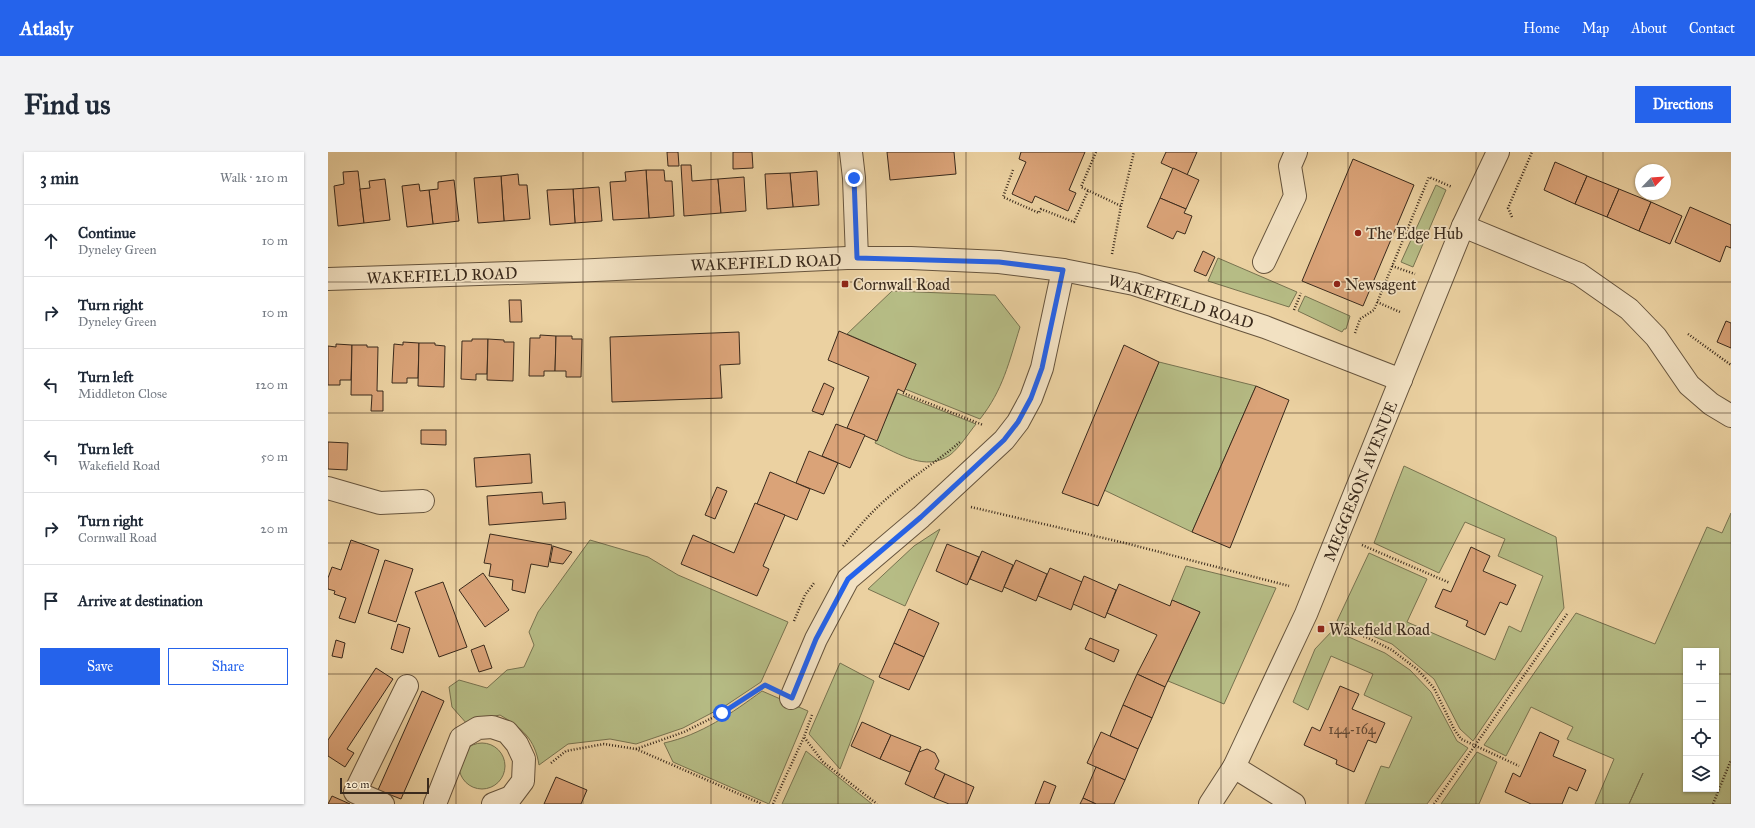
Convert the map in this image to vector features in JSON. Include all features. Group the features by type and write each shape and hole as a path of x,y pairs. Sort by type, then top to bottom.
{"street":[{"path":"851,152 854,178 857,258"},
{"path":"1264,262 1295,196 1290,166 1296,152"},
{"name":"MEGGESON AVENUE","path":"1210,804 1234,767 1306,614 1463,226 1498,152"},
{"path":"1463,226 1580,274 1629,309 1656,337 1689,385 1711,404 1731,416"},
{"name":"WAKEFIELD ROAD","path":"328,279 574,271 857,258 991,262 1063,270 1134,284 1265,327 1401,380"},
{"path":"792,698 816,639 848,579 940,499 1004,440 1018,422 1031,398 1042,368 1063,270"},
{"path":"328,488 380,503 423,501"},
{"path":"383,804 354,792 407,686"},
{"path":"436,804 461,738 478,728 492,728 507,732 517,744 524,759 523,781 511,797 493,804"},
{"path":"1234,767 1294,804"}],"path":[{"path":"1096,152 1081,187 1121,206"},
{"path":"1108,278 1121,206 1134,152"},
{"path":"1013,170 1003,197 1039,213 1041,209 1074,222 1088,191"},
{"path":"1354,337 1360,319 1374,310 1429,177 1452,187"},
{"path":"1392,266 1414,274"},
{"path":"1377,302 1404,314"},
{"path":"903,393 994,429 1004,440"},
{"path":"940,499 1129,544 1314,592"},
{"path":"1338,534 1450,582"},
{"path":"1306,614 1368,638 1392,650 1418,670 1434,688 1454,729 1461,738 1519,766"},
{"path":"1434,804 1567,614"},
{"path":"636,749 684,732 722,713 765,685 814,711 804,737 773,804"},
{"path":"804,737 823,762 877,804"},
{"path":"523,781 538,778 551,763 566,751 604,744 636,749 762,804"},
{"path":"1713,804 1731,760"}],"green space":[{"path":"1436,185 1446,190 1413,267 1401,262"},
{"path":"1218,258 1297,292 1289,307 1208,281"},
{"path":"892,291 995,295 1020,327 1009,364 1000,386 980,419 905,389 916,364 847,334"},
{"path":"1305,296 1350,316 1346,329 1342,332 1298,311"},
{"path":"1159,362 1256,386 1192,532 1104,490"},
{"path":"897,393 976,424 961,444 950,455 941,460 931,462 912,460 875,443"},
{"path":"1404,466 1556,537 1564,608 1473,741 1460,729 1434,679 1392,644 1337,621 1369,553 1427,579 1407,622 1495,660 1509,626 1521,632 1543,576 1498,556 1505,539 1465,522 1439,573 1374,543"},
{"path":"1731,513 1731,804 1595,804 1614,759 1567,739 1573,727 1531,707 1506,756 1484,745 1576,613 1655,644 1707,527 1722,533"},
{"path":"940,529 905,606 868,589 914,546"},
{"path":"590,540 648,557 678,575 788,622 761,682 725,706 683,728 636,744 610,739 568,744 539,765 531,741 521,730 500,715 485,718 468,725 452,707 449,687 459,680 487,688 507,670 524,667 534,645 529,632 538,612"},
{"path":"1186,566 1276,588 1224,704 1168,681 1200,612 1172,600"},
{"path":"1333,630 1385,653 1410,670 1431,692 1457,741 1468,748 1427,804 1365,804 1381,766 1389,768 1412,717 1364,695 1373,674 1331,656 1308,710 1293,702 1315,649"},
{"path":"840,663 874,681 840,769 809,734"},
{"path":"762,691 808,711 769,804 673,762 664,743 691,735 703,729 728,715"},
{"path":"487,743 499,749 504,757 504,775 499,783 491,788 477,789 465,783 460,775 459,761 465,749 473,744"},
{"path":"806,751 872,804 782,804"},
{"path":"1477,752 1497,762 1479,804 1441,804"}],"building":[{"path":"667,152 678,152 679,166 668,166"},
{"path":"733,152 752,152 753,168 733,169"},
{"path":"887,152 954,152 956,174 890,180"},
{"path":"1021,152 1085,152 1069,190 1076,193 1068,211 1035,196 1032,203 1012,194 1026,162 1019,159"},
{"path":"1166,152 1197,152 1187,175 1161,163"},
{"path":"1353,159 1414,185 1363,306 1302,281"},
{"path":"1555,162 1587,176 1575,204 1544,190"},
{"path":"681,165 691,165 692,181 718,179 721,213 684,216"},
{"path":"1173,168 1199,180 1186,209 1160,198"},
{"path":"646,170 664,170 665,181 672,181 674,216 649,218"},
{"path":"646,170 649,218 613,220 610,182 626,181 625,172"},
{"path":"358,171 364,223 338,226 334,186 344,184 343,172"},
{"path":"817,171 819,205 793,207 790,173"},
{"path":"790,173 793,207 767,209 765,174"},
{"path":"518,174 519,185 527,185 530,219 504,221 501,176"},
{"path":"501,176 504,221 478,223 474,178"},
{"path":"1587,176 1619,189 1607,217 1575,204"},
{"path":"744,177 746,211 721,213 718,179"},
{"path":"385,179 390,220 364,223 360,189 370,188 369,181"},
{"path":"454,180 459,221 433,224 429,190 438,189 438,182"},
{"path":"419,184 420,191 429,190 433,224 407,227 402,186"},
{"path":"599,187 602,221 575,223 573,189"},
{"path":"573,189 575,223 550,225 547,190"},
{"path":"1619,189 1635,196 1635,200 1646,200 1651,202 1639,231 1607,217"},
{"path":"1160,198 1186,209 1184,213 1192,216 1185,234 1177,231 1173,239 1147,227"},
{"path":"1651,202 1682,216 1670,244 1639,231"},
{"path":"1690,207 1731,225 1731,248 1726,246 1720,262 1675,242"},
{"path":"1203,251 1215,257 1206,276 1194,271"},
{"path":"509,300 521,300 522,322 510,322"},
{"path":"1726,321 1731,323 1731,348 1717,342"},
{"path":"839,331 916,364 904,392 898,389 877,441 847,428 869,377 828,360"},
{"path":"739,332 740,364 720,365 722,398 612,402 610,337"},
{"path":"540,335 556,336 555,371 544,371 544,376 529,376 530,338 540,338"},
{"path":"556,336 572,336 572,339 582,339 581,377 566,377 566,371 555,371"},
{"path":"472,339 488,339 487,374 476,374 476,380 461,379 462,341 472,341"},
{"path":"488,339 514,342 513,381 487,380"},
{"path":"403,342 419,343 418,378 407,378 407,383 392,383 394,344 403,345"},
{"path":"419,343 435,343 435,345 445,346 444,387 418,386"},
{"path":"336,344 352,345 351,380 340,380 340,385 328,385 328,346 336,347"},
{"path":"352,345 378,347 377,391 383,391 383,411 371,411 372,395 351,395"},
{"path":"1124,345 1159,362 1098,506 1062,493"},
{"path":"824,383 834,388 823,415 812,411"},
{"path":"1256,386 1289,400 1230,548 1192,532"},
{"path":"836,424 865,435 850,468 822,456"},
{"path":"421,430 446,430 446,445 421,444"},
{"path":"328,442 348,443 347,470 328,469"},
{"path":"809,451 838,463 824,494 796,483"},
{"path":"530,454 532,483 476,487 474,458"},
{"path":"770,472 810,489 797,520 757,504"},
{"path":"717,487 727,491 715,519 705,515"},
{"path":"542,492 543,504 565,502 566,519 489,525 487,496"},
{"path":"755,503 785,515 763,566 769,569 757,596 681,564 693,535 734,553"},
{"path":"490,534 552,545 548,567 531,564 525,593 512,590 513,580 489,576 491,564 484,563"},
{"path":"351,540 379,550 355,623 339,618 346,598 334,594 335,591 328,589 328,578 332,567 341,570"},
{"path":"947,544 979,557 967,585 936,571"},
{"path":"553,546 572,552 563,564 550,562"},
{"path":"1471,547 1490,556 1483,571 1516,585 1507,605 1500,602 1485,635 1466,626 1468,621 1435,607 1443,589 1451,592"},
{"path":"982,551 1013,565 1002,592 970,579"},
{"path":"385,560 413,569 396,622 368,613"},
{"path":"1016,560 1047,574 1036,601 1004,587"},
{"path":"1050,568 1082,582 1071,610 1038,596"},
{"path":"483,573 509,610 485,627 459,590"},
{"path":"1084,576 1116,590 1105,618 1073,604"},
{"path":"443,582 467,647 439,657 415,592"},
{"path":"1119,584 1170,606 1172,600 1200,612 1165,687 1137,674 1157,635 1107,613"},
{"path":"909,609 939,623 924,657 894,643"},
{"path":"398,624 410,628 403,653 391,649"},
{"path":"1090,638 1119,650 1114,662 1085,649"},
{"path":"336,640 345,643 342,658 332,656"},
{"path":"894,643 924,657 909,690 879,677"},
{"path":"484,645 492,668 479,672 471,650"},
{"path":"376,668 393,679 347,749 354,753 345,767 328,756 328,740"},
{"path":"1137,674 1165,687 1152,718 1123,705"},
{"path":"1340,686 1359,694 1352,709 1385,723 1376,743 1368,740 1354,772 1336,764 1337,760 1304,745 1312,727 1320,731"},
{"path":"422,691 444,701 401,799 378,790"},
{"path":"1123,705 1152,718 1138,749 1110,736"},
{"path":"862,722 891,735 880,759 851,746"},
{"path":"1101,732 1138,749 1125,780 1087,763"},
{"path":"1540,732 1559,741 1553,756 1586,770 1577,791 1569,787 1562,804 1531,804 1505,792 1513,773 1520,777"},
{"path":"891,735 921,747 910,772 880,759"},
{"path":"927,749 935,753 939,761 935,769 945,774 934,798 905,784 919,752"},
{"path":"1096,767 1125,780 1114,804 1096,804 1083,798"},
{"path":"945,774 974,787 967,804 949,804 934,798"},
{"path":"556,777 587,790 581,804 544,804"},
{"path":"1044,781 1056,786 1049,804 1035,804"},
{"path":"332,796 350,804 328,804"},
{"path":"1083,798 1096,804 1080,804"}],"place":[{"name":"The Edge Hub","path":"1358,233"},
{"name":"Cornwall Road","path":"845,284"},
{"name":"Newsagent","path":"1337,284"},
{"name":"Wakefield Road","path":"1321,629"}],"route":[{"path":"722,713 765,685 792,698 816,639 848,579 921,517 1004,440 1018,422 1031,398 1042,368 1063,270 999,262 911,258 857,258 854,178"}]}
